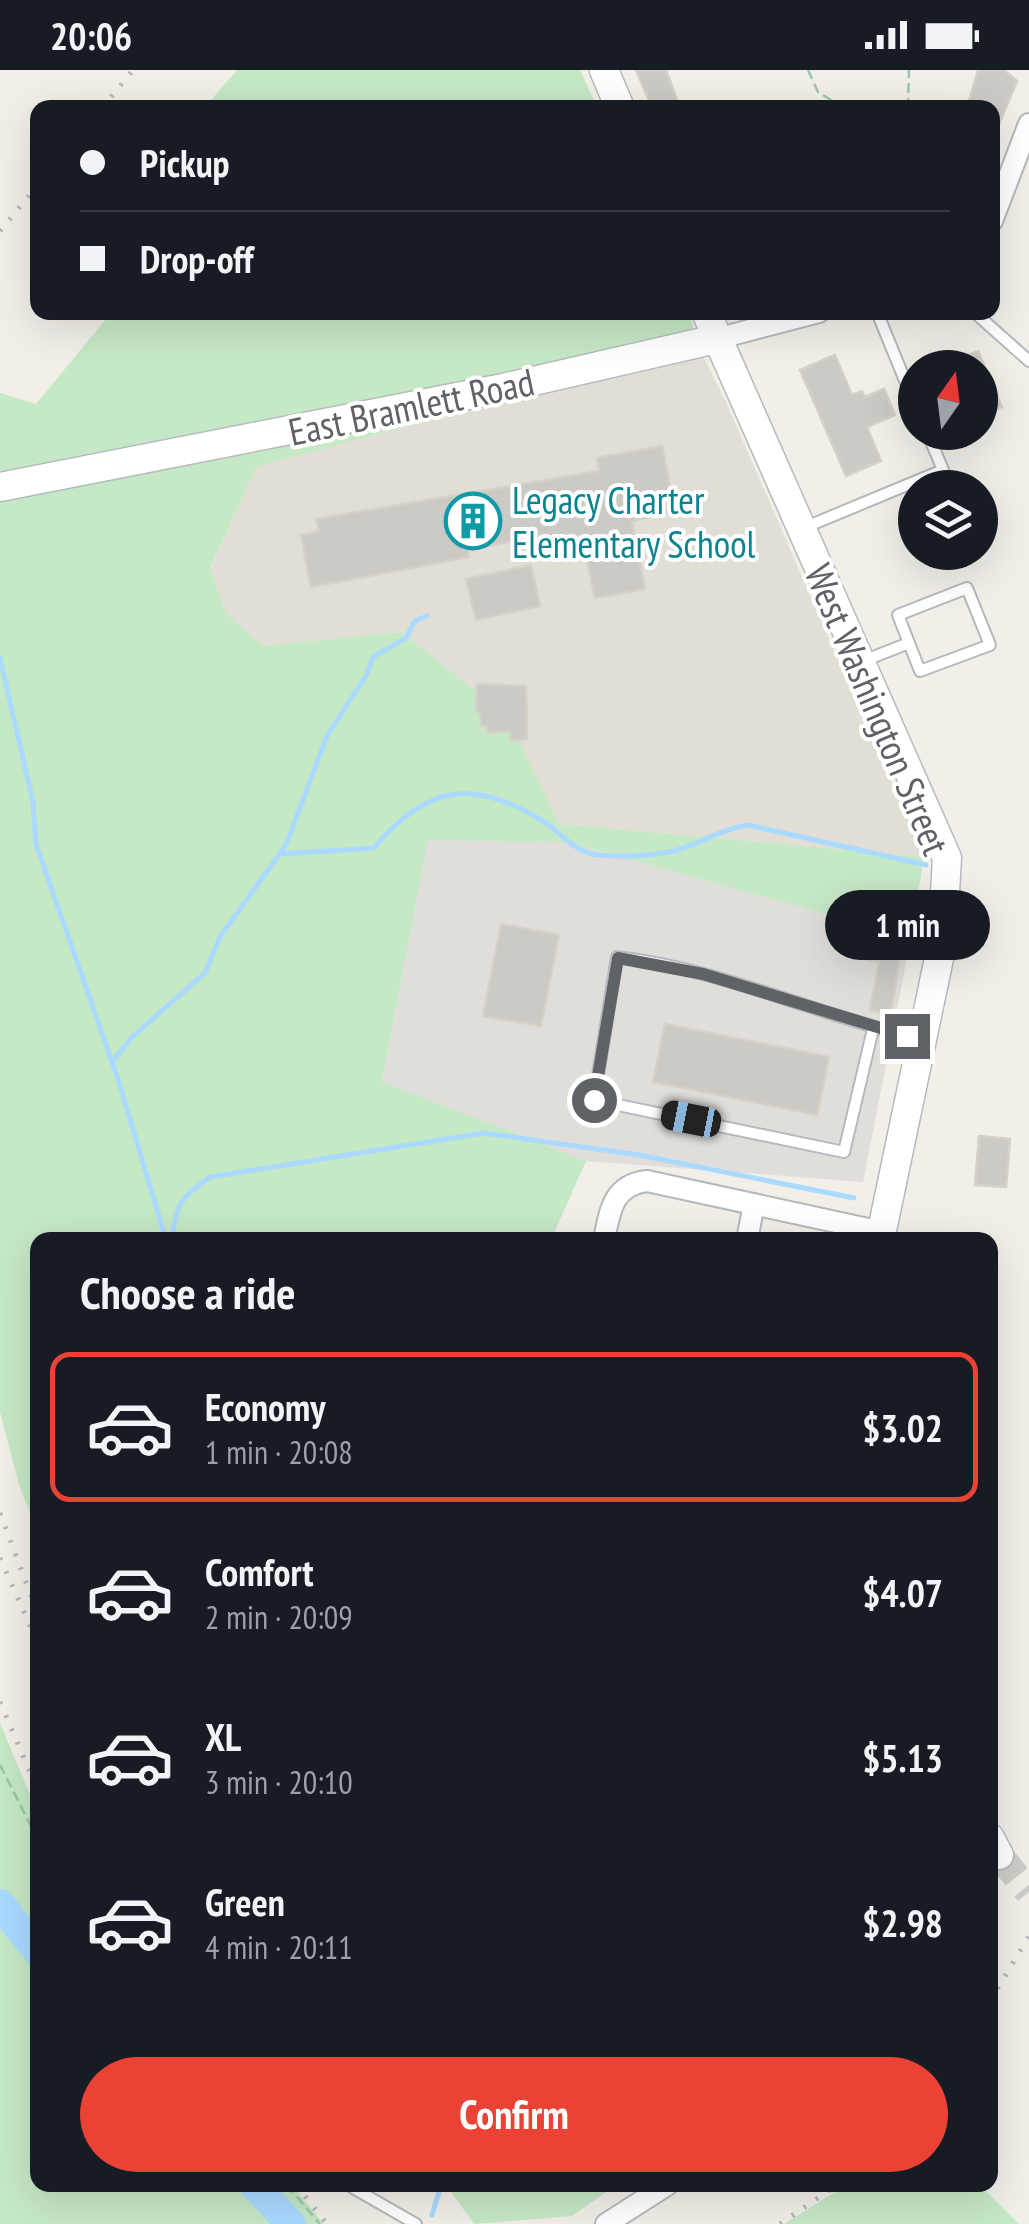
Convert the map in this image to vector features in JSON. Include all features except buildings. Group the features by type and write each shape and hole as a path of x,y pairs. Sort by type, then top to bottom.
{"street":[{"path":"604,70 617,100"},
{"path":"1000,176 1026,138"},
{"name":"West Washington Street","path":"709,320 947,858 942,944 882,1232"},
{"name":"East Bramlett Road","path":"0,487 484,392 788,320"},
{"path":"606,1232 617,1194 634,1183 646,1181 865,1232"},
{"path":"749,1232 754,1204"},
{"path":"606,2224 656,2192"}],"lane":[{"path":"880,320 898,363"},
{"path":"983,320 1029,361"},
{"path":"800,529 943,470 935,450"},
{"path":"967,588 990,645 920,671 909,643 898,615 967,588"},
{"path":"860,662 909,643"},
{"path":"873,1029 844,1152 594,1100 618,958 703,974 873,1029 923,1040"},
{"path":"360,2192 416,2224"}],"path":[{"path":"808,70 818,92 831,100"},
{"path":"908,100 909,70"},
{"path":"0,1765 30,1824"},
{"path":"292,2192 320,2224"}],"shaded area":[{"path":"699,348 924,857 559,824 507,717 401,632 262,646 226,613 210,570 256,467"},
{"path":"428,839 567,842 911,938 863,1182 586,1161 382,1083"}],"green space":[{"path":"237,70 580,70 594,100 211,100"},
{"path":"105,320 691,320 699,348 256,467 210,569 226,613 262,646 401,632 508,717 559,824 924,857 911,938 567,842 428,840 382,1082 586,1161 555,1232 30,1232 30,1512 0,1412 0,393 36,404"},
{"path":"0,1723 30,1794 30,2192 298,2192 324,2224 0,2224"},
{"path":"451,2192 606,2192 572,2216 474,2224"},
{"path":"835,2192 987,2192 1019,2224 784,2224"}],"waterway":[{"path":"112,1062 133,1036 205,973 220,937 286,845 327,736 367,674 373,657 406,638 415,621 427,616"},
{"path":"0,658 33,802 36,844 118,1079 164,1232"},
{"path":"280,854 374,848 412,812 431,801 471,794 516,806 575,846 599,855 669,852 748,825 926,865"},
{"path":"173,1232 182,1202 210,1177 484,1133 639,1155 854,1198"},
{"path":"0,1904 30,1942"},
{"path":"261,2192 291,2224"},
{"path":"432,2215 439,2192"}],"tunnel":[{"path":"999,1855 1029,1892"}],"railway":[{"path":"109,100 133,70"},
{"path":"0,231 30,195"},
{"path":"0,1513 30,1593"},
{"path":"0,1558 30,1626"},
{"path":"0,1702 30,1772"},
{"path":"998,1988 1029,1936"},
{"path":"302,2192 327,2224"},
{"path":"780,2224 827,2192"}],"place":[{"name":"Legacy Charter Elementary School","path":"473,521"}],"route":[{"path":"594,1100 618,958 703,974 873,1029 907,1036"}]}
